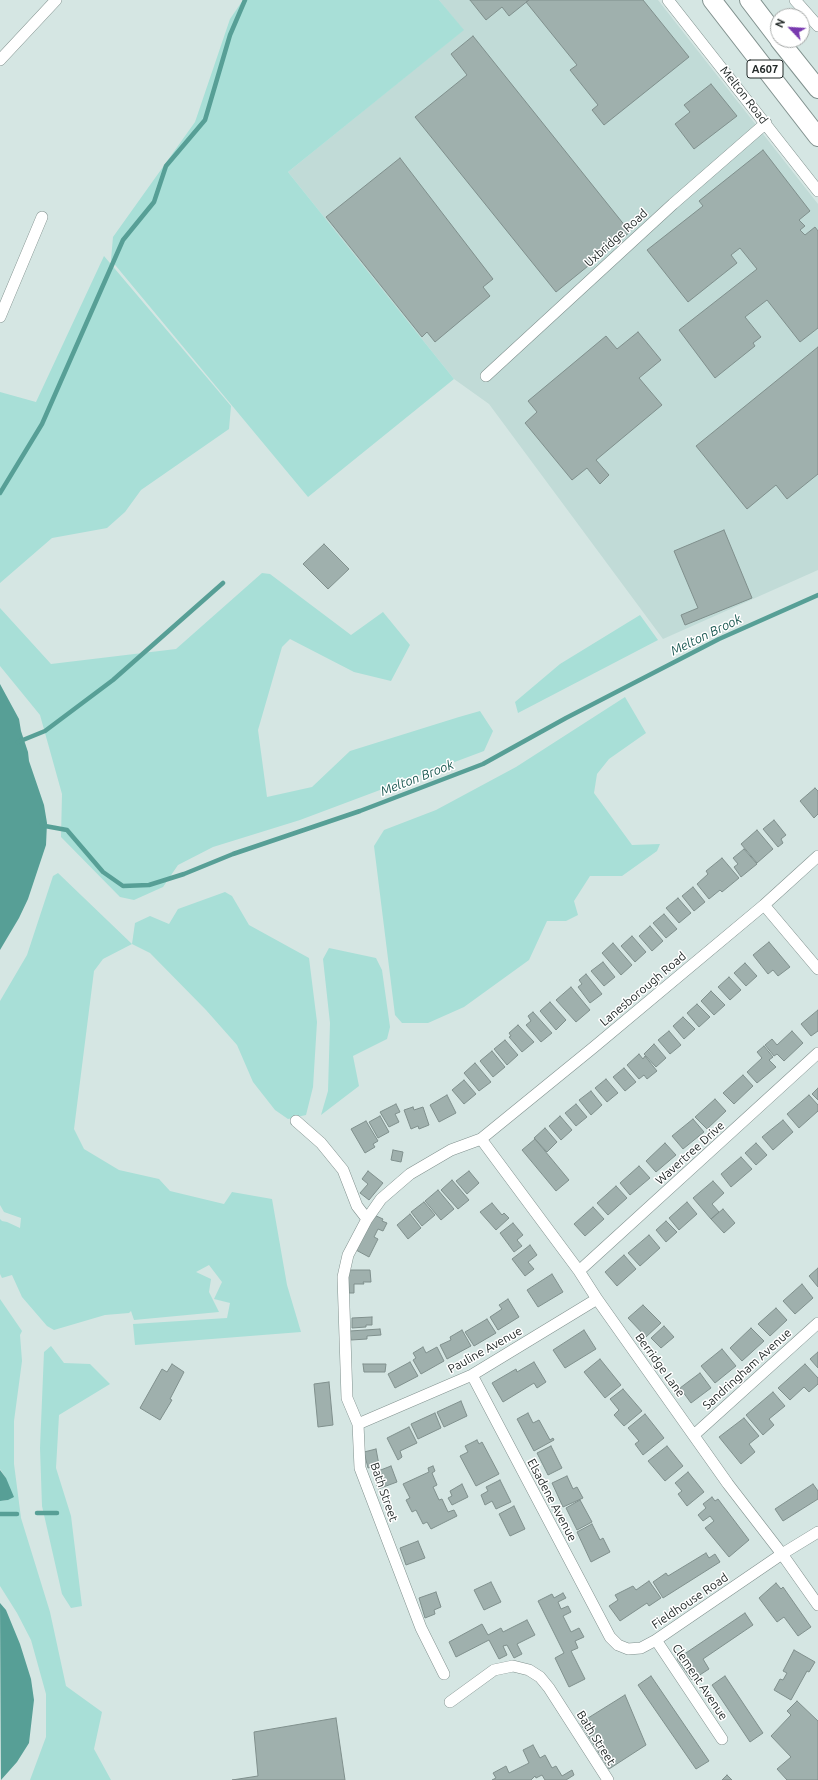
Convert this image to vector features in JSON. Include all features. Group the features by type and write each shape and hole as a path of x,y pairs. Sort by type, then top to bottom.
{"main road":[{"name":"A607","path":"712,0 818,137"},
{"name":"A607","path":"749,0 770,27"},
{"name":"A607","path":"786,48 818,89"}],"street":[{"path":"0,60 56,0"},
{"name":"Melton Road","path":"668,0 818,191"},
{"path":"795,0 818,26"},
{"name":"Uxbridge Road","path":"486,376 673,204 766,123"},
{"path":"0,317 42,217"},
{"name":"Lanesborough Road","path":"481,1139 764,905 818,856"},
{"path":"764,905 818,969"},
{"name":"Wavertree Drive","path":"579,1271 818,1053"},
{"path":"296,1121 321,1143 343,1170 358,1206 367,1219"},
{"name":"Bath Street","path":"444,1674 421,1628 360,1468 358,1424 347,1398 343,1277 348,1255 367,1219 381,1199 410,1174 451,1150 481,1139"},
{"name":"Berridge Lane","path":"481,1139 579,1271 597,1300 694,1434 728,1484 782,1554 818,1605"},
{"name":"Pauline Avenue","path":"358,1424 472,1375 597,1300"},
{"name":"Sandringham Avenue","path":"694,1434 818,1323"},
{"name":"Elsadene Avenue","path":"472,1375 610,1637"},
{"name":"Fieldhouse Road","path":"610,1637 618,1645 628,1649 641,1648 656,1640 782,1554 818,1532"},
{"name":"Clement Avenue","path":"656,1640 722,1739"},
{"name":"Bath Street","path":"450,1702 494,1670 513,1666 529,1670 540,1677 549,1688 608,1780"}],"shaded area":[{"path":"243,0 439,0 464,30 288,172 454,379 308,497 111,260 113,237 195,122 230,19"},
{"path":"439,0 658,0 818,204 818,570 663,639 489,404 454,379 288,172 463,30"},
{"path":"104,256 231,406 229,429 141,490 125,512 107,528 52,538 0,583 0,392 36,402"},
{"path":"262,573 270,574 351,635 383,612 410,645 391,681 354,672 290,639 282,647 258,730 267,797 312,787 350,751 459,717 480,711 493,731 484,751 300,820 213,847 178,865 163,887 134,900 120,897 61,837 62,794 40,715 0,666 0,608 51,664 176,649"},
{"path":"640,615 658,640 518,713 515,702 560,664"},
{"path":"0,684 19,719 29,761 44,805 47,823 46,845 28,899 19,918 0,950"},
{"path":"625,697 646,733 609,759 597,774 594,793 632,845 660,844 657,851 622,876 590,876 574,901 578,915 566,921 547,921 529,960 464,1007 428,1023 402,1023 395,1015 374,846 384,830 436,810 516,767"},
{"path":"58,873 132,944 103,959 94,971 74,1129 84,1149 119,1170 159,1179 170,1191 224,1204 232,1192 272,1199 287,1285 301,1332 135,1345 133,1324 227,1318 230,1303 214,1299 222,1282 209,1265 196,1272 211,1279 209,1292 219,1312 134,1320 131,1311 129,1313 105,1315 54,1330 47,1326 22,1297 12,1275 2,1278 0,1274 0,1219 20,1228 21,1218 4,1212 0,1205 0,1001 27,955 53,876"},
{"path":"225,892 232,896 249,925 309,958 317,1022 313,1087 306,1115 288,1119 275,1110 253,1082 237,1045 206,1010 150,953 132,944 135,923 150,916 169,924 178,909"},
{"path":"329,948 376,958 382,970 390,1027 387,1039 353,1056 359,1086 321,1115 328,1091 330,1023 323,959"},
{"path":"0,1299 22,1331 20,1335 22,1361 14,1421 14,1464 21,1518 50,1612 66,1686 102,1712 94,1749 111,1780 30,1780 46,1737 46,1694 31,1640 17,1613 0,1586 0,1501 8,1500 6,1478 0,1469"},
{"path":"51,1346 64,1363 90,1364 110,1384 59,1415 56,1468 71,1516 82,1606 71,1608 62,1594 42,1506 40,1448 44,1352"},
{"path":"0,1470 6,1478 14,1497 8,1500 0,1501"},
{"path":"0,1603 6,1610 20,1644 31,1679 34,1700 29,1743 17,1762 1,1780"}],"building":[{"path":"470,0 529,0 509,16 502,7 486,20"},
{"path":"529,0 643,0 689,57 604,125 592,110 598,105 570,70 577,65 526,2"},
{"path":"473,36 630,232 556,292 415,117 467,75 451,54"},
{"path":"711,84 737,116 694,149 675,124 690,112 684,105"},
{"path":"763,150 810,211 799,220 805,226 800,230 805,235 815,227 818,231 818,328 800,342 767,300 745,317 761,337 753,343 755,346 715,378 679,330 757,269 740,248 731,255 737,263 688,302 647,250 703,206 699,201"},
{"path":"400,158 493,279 483,287 490,296 435,342 427,332 422,337 326,217"},
{"path":"638,332 661,360 639,378 662,405 596,460 609,475 600,484 587,468 572,480 525,423 537,412 528,401 606,336 617,349"},
{"path":"818,347 818,474 787,499 776,485 747,509 696,446"},
{"path":"724,530 752,598 685,625 681,615 698,608 674,551"},
{"path":"324,544 349,569 328,589 303,564"},
{"path":"815,788 818,791 818,814 814,818 800,801"},
{"path":"774,820 786,835 781,839 783,843 778,847 763,829"},
{"path":"757,830 773,849 757,863 741,844"},
{"path":"744,849 757,864 741,877 734,867 738,864 733,858"},
{"path":"722,858 739,878 722,892 720,890 709,899 697,884 708,874 706,871"},
{"path":"693,887 705,902 694,911 682,896"},
{"path":"678,898 691,913 679,923 666,908"},
{"path":"664,914 677,929 666,938 653,923"},
{"path":"650,926 663,941 652,951 639,936"},
{"path":"632,936 646,952 635,962 621,946"},
{"path":"769,942 790,967 778,976 773,970 768,974 753,955"},
{"path":"613,943 632,965 621,975 602,953"},
{"path":"603,962 615,977 604,986 591,971"},
{"path":"745,963 757,976 746,986 734,973"},
{"path":"586,974 602,994 590,1003 578,987 582,984 579,980"},
{"path":"729,977 741,990 730,1000 718,987"},
{"path":"571,987 590,1010 576,1022 556,1000"},
{"path":"711,991 725,1005 714,1015 701,1001"},
{"path":"550,1002 566,1020 556,1030 540,1011"},
{"path":"697,1004 710,1017 699,1027 687,1013"},
{"path":"818,1010 818,1031 811,1036 801,1024"},
{"path":"533,1012 552,1033 541,1042 526,1025 531,1021 528,1016"},
{"path":"683,1017 695,1029 684,1039 673,1026"},
{"path":"518,1025 534,1042 522,1052 509,1037 511,1036 509,1033"},
{"path":"669,1031 681,1045 670,1054 658,1040"},
{"path":"792,1031 803,1043 784,1061 777,1054 774,1056 765,1045 772,1039 777,1045"},
{"path":"505,1040 518,1055 507,1065 494,1049"},
{"path":"654,1044 666,1058 656,1067 644,1054"},
{"path":"764,1046 773,1057 769,1060 776,1067 757,1083 747,1072 762,1058 757,1052"},
{"path":"492,1051 505,1067 493,1077 480,1061"},
{"path":"639,1054 643,1059 645,1056 657,1071 647,1079 644,1075 639,1079 627,1065"},
{"path":"475,1063 491,1082 479,1091 464,1073"},
{"path":"624,1068 636,1082 625,1091 613,1077"},
{"path":"743,1075 753,1086 734,1104 723,1093"},
{"path":"606,1079 618,1093 607,1102 595,1088"},
{"path":"464,1080 476,1094 464,1104 452,1090"},
{"path":"818,1088 818,1100 812,1094"},
{"path":"591,1091 602,1105 591,1115 579,1100"},
{"path":"447,1095 456,1113 439,1122 430,1105"},
{"path":"809,1095 818,1105 818,1111 799,1128 787,1114"},
{"path":"715,1099 726,1111 707,1129 695,1117"},
{"path":"396,1104 400,1112 395,1114 399,1122 389,1127 380,1112"},
{"path":"576,1104 587,1117 576,1126 565,1113"},
{"path":"413,1107 414,1110 423,1107 429,1125 419,1129 418,1126 411,1129 404,1110"},
{"path":"380,1116 389,1132 378,1138 369,1122"},
{"path":"560,1116 572,1130 561,1140 549,1126"},
{"path":"693,1119 704,1132 683,1149 672,1136"},
{"path":"783,1120 793,1132 773,1150 762,1137"},
{"path":"366,1121 378,1141 373,1144 375,1147 365,1153 351,1129"},
{"path":"545,1128 557,1142 547,1152 534,1138"},
{"path":"535,1139 569,1180 556,1191 522,1150"},
{"path":"665,1143 676,1155 656,1172 646,1161"},
{"path":"756,1143 767,1155 756,1165 745,1153"},
{"path":"393,1150 403,1152 401,1162 391,1160"},
{"path":"741,1157 752,1169 731,1187 721,1174"},
{"path":"639,1166 650,1178 630,1195 620,1183"},
{"path":"368,1171 383,1183 369,1200 360,1193 368,1184 362,1179"},
{"path":"469,1171 479,1183 467,1194 456,1181"},
{"path":"452,1180 469,1200 458,1209 441,1190"},
{"path":"713,1181 724,1193 712,1204 719,1212 711,1219 693,1198"},
{"path":"616,1186 627,1198 608,1215 597,1203"},
{"path":"438,1190 454,1209 441,1220 425,1201"},
{"path":"424,1202 435,1215 422,1226 411,1212"},
{"path":"687,1202 697,1214 679,1230 669,1218"},
{"path":"492,1203 502,1215 504,1213 509,1218 496,1230 480,1212"},
{"path":"593,1207 604,1219 585,1236 574,1224"},
{"path":"723,1209 735,1223 724,1233 711,1219"},
{"path":"410,1214 421,1228 408,1239 397,1225"},
{"path":"374,1215 383,1219 382,1221 387,1223 383,1231 378,1229 374,1237 378,1239 369,1257 356,1250"},
{"path":"666,1221 677,1232 666,1242 656,1230"},
{"path":"513,1223 523,1235 517,1240 522,1246 514,1252 500,1233"},
{"path":"649,1235 660,1248 640,1266 628,1253"},
{"path":"530,1245 537,1255 528,1262 534,1269 525,1276 512,1259"},
{"path":"624,1255 636,1269 617,1286 605,1272"},
{"path":"818,1268 818,1287 809,1276"},
{"path":"348,1270 370,1270 371,1282 354,1284 354,1293 349,1293"},
{"path":"552,1274 563,1292 538,1307 527,1290"},
{"path":"802,1284 813,1298 795,1314 783,1301"},
{"path":"508,1299 519,1317 498,1330 490,1317 502,1309 499,1305"},
{"path":"643,1305 661,1323 646,1337 628,1318"},
{"path":"776,1308 787,1320 770,1336 758,1324"},
{"path":"372,1317 372,1325 352,1328 352,1318"},
{"path":"487,1319 496,1333 474,1346 465,1332"},
{"path":"664,1326 674,1337 661,1348 651,1338"},
{"path":"751,1328 764,1341 742,1361 730,1348"},
{"path":"380,1329 381,1335 367,1336 367,1339 351,1340 350,1331"},
{"path":"462,1330 471,1346 447,1359 440,1345 451,1340 450,1337"},
{"path":"584,1330 596,1349 565,1368 553,1350"},
{"path":"423,1347 426,1353 437,1347 444,1361 421,1374 413,1360 416,1358 413,1353"},
{"path":"722,1349 736,1366 715,1383 701,1366"},
{"path":"818,1352 818,1368 810,1359"},
{"path":"600,1359 621,1385 605,1398 584,1372"},
{"path":"410,1362 418,1376 395,1388 388,1374"},
{"path":"534,1362 546,1382 537,1388 534,1383 503,1402 492,1383 516,1369 517,1372"},
{"path":"172,1364 184,1372 170,1399 172,1400 160,1420 140,1408 162,1369 167,1372"},
{"path":"363,1364 386,1364 385,1372 364,1372"},
{"path":"805,1364 818,1378 818,1384 809,1392 804,1387 790,1400 778,1388"},
{"path":"700,1373 711,1388 691,1403 680,1388"},
{"path":"329,1382 333,1425 318,1427 314,1384"},
{"path":"623,1389 642,1411 624,1426 614,1415 619,1410 610,1399"},
{"path":"773,1392 785,1406 769,1419 774,1425 763,1435 746,1415"},
{"path":"461,1401 467,1416 444,1427 437,1412"},
{"path":"435,1413 441,1428 418,1439 411,1424"},
{"path":"528,1413 533,1423 539,1420 550,1440 553,1438 554,1440 534,1451 517,1419"},
{"path":"645,1414 664,1438 643,1455 635,1444 639,1441 628,1428"},
{"path":"744,1418 759,1436 749,1444 755,1452 741,1464 719,1437"},
{"path":"409,1427 417,1443 400,1451 402,1457 398,1460 387,1438"},
{"path":"477,1440 479,1444 482,1442 499,1474 476,1486 460,1456 468,1452 465,1446"},
{"path":"551,1446 562,1468 548,1475 537,1453"},
{"path":"667,1446 683,1466 665,1481 648,1461"},
{"path":"376,1449 379,1465 368,1468 364,1452"},
{"path":"391,1466 397,1482 378,1489 373,1473"},
{"path":"433,1466 435,1471 432,1473 437,1485 433,1487 439,1500 442,1499 448,1512 454,1510 457,1516 431,1529 427,1522 423,1524 416,1510 412,1512 406,1500 410,1498 403,1484 429,1472 428,1468"},
{"path":"688,1472 704,1492 687,1506 678,1494 682,1491 675,1483"},
{"path":"567,1476 573,1489 577,1487 583,1498 563,1507 552,1483"},
{"path":"500,1480 511,1502 496,1509 492,1501 485,1505 481,1495 488,1491 486,1487"},
{"path":"462,1484 468,1497 452,1505 448,1498 452,1496 450,1491"},
{"path":"813,1484 818,1491 818,1499 783,1521 775,1509"},
{"path":"712,1497 715,1501 718,1499 749,1540 729,1557 705,1528 714,1521 710,1516 703,1521 698,1515 706,1508 703,1504"},
{"path":"580,1500 592,1522 577,1530 566,1508"},
{"path":"514,1506 525,1529 510,1536 499,1514"},
{"path":"592,1524 600,1540 603,1538 610,1552 591,1562 577,1532"},
{"path":"418,1541 425,1558 406,1565 400,1548"},
{"path":"706,1553 709,1558 715,1554 720,1562 663,1598 653,1582 666,1573 668,1576"},
{"path":"649,1581 661,1598 649,1606 647,1603 620,1621 609,1606 618,1600 615,1595 633,1586 636,1590"},
{"path":"491,1582 501,1602 484,1610 474,1590"},
{"path":"776,1583 781,1589 783,1587 811,1627 798,1636 784,1617 777,1622 759,1598"},
{"path":"436,1592 441,1607 434,1610 435,1614 425,1618 419,1598"},
{"path":"563,1593 566,1598 558,1602 561,1609 568,1606 571,1612 563,1616 571,1632 579,1628 584,1637 575,1641 578,1648 571,1651 585,1679 569,1687 555,1658 564,1653 538,1601 552,1594 554,1598"},
{"path":"745,1613 753,1625 703,1659 709,1669 692,1680 677,1659"},
{"path":"527,1620 535,1635 517,1644 522,1654 514,1658 507,1645 503,1646 507,1655 499,1659 489,1640 456,1657 449,1642 482,1624 488,1635 501,1628 503,1632"},
{"path":"794,1650 815,1662 809,1672 807,1671 791,1700 774,1690 780,1679 783,1680 787,1673 783,1671"},
{"path":"651,1676 709,1761 696,1769 638,1685"},
{"path":"725,1676 763,1733 750,1742 712,1685"},
{"path":"625,1695 646,1745 609,1769 580,1723"},
{"path":"797,1701 818,1721 818,1780 787,1780 777,1769 791,1757 771,1736 791,1715 787,1711"},
{"path":"336,1718 345,1780 232,1780 258,1776 254,1732"},
{"path":"533,1745 540,1758 545,1755 552,1768 556,1766 562,1776 572,1770 574,1775 566,1780 545,1780 542,1775 536,1778 535,1776 531,1780 492,1780 496,1778 493,1773 506,1766 509,1773 529,1763 523,1750"},
{"path":"727,1775 732,1780 722,1780"}],"waterway":[{"path":"0,493 42,424 123,240 154,202 166,166 205,120 230,35 245,0"},
{"path":"18,742 45,731 113,680 223,583"},
{"name":"Melton Brook","path":"42,824 45,826 67,830 103,872 123,886 149,885 184,874 233,854 360,811 483,764 566,718 719,639 818,595"},
{"path":"37,1513 57,1513"},
{"path":"0,1514 17,1514"}]}
